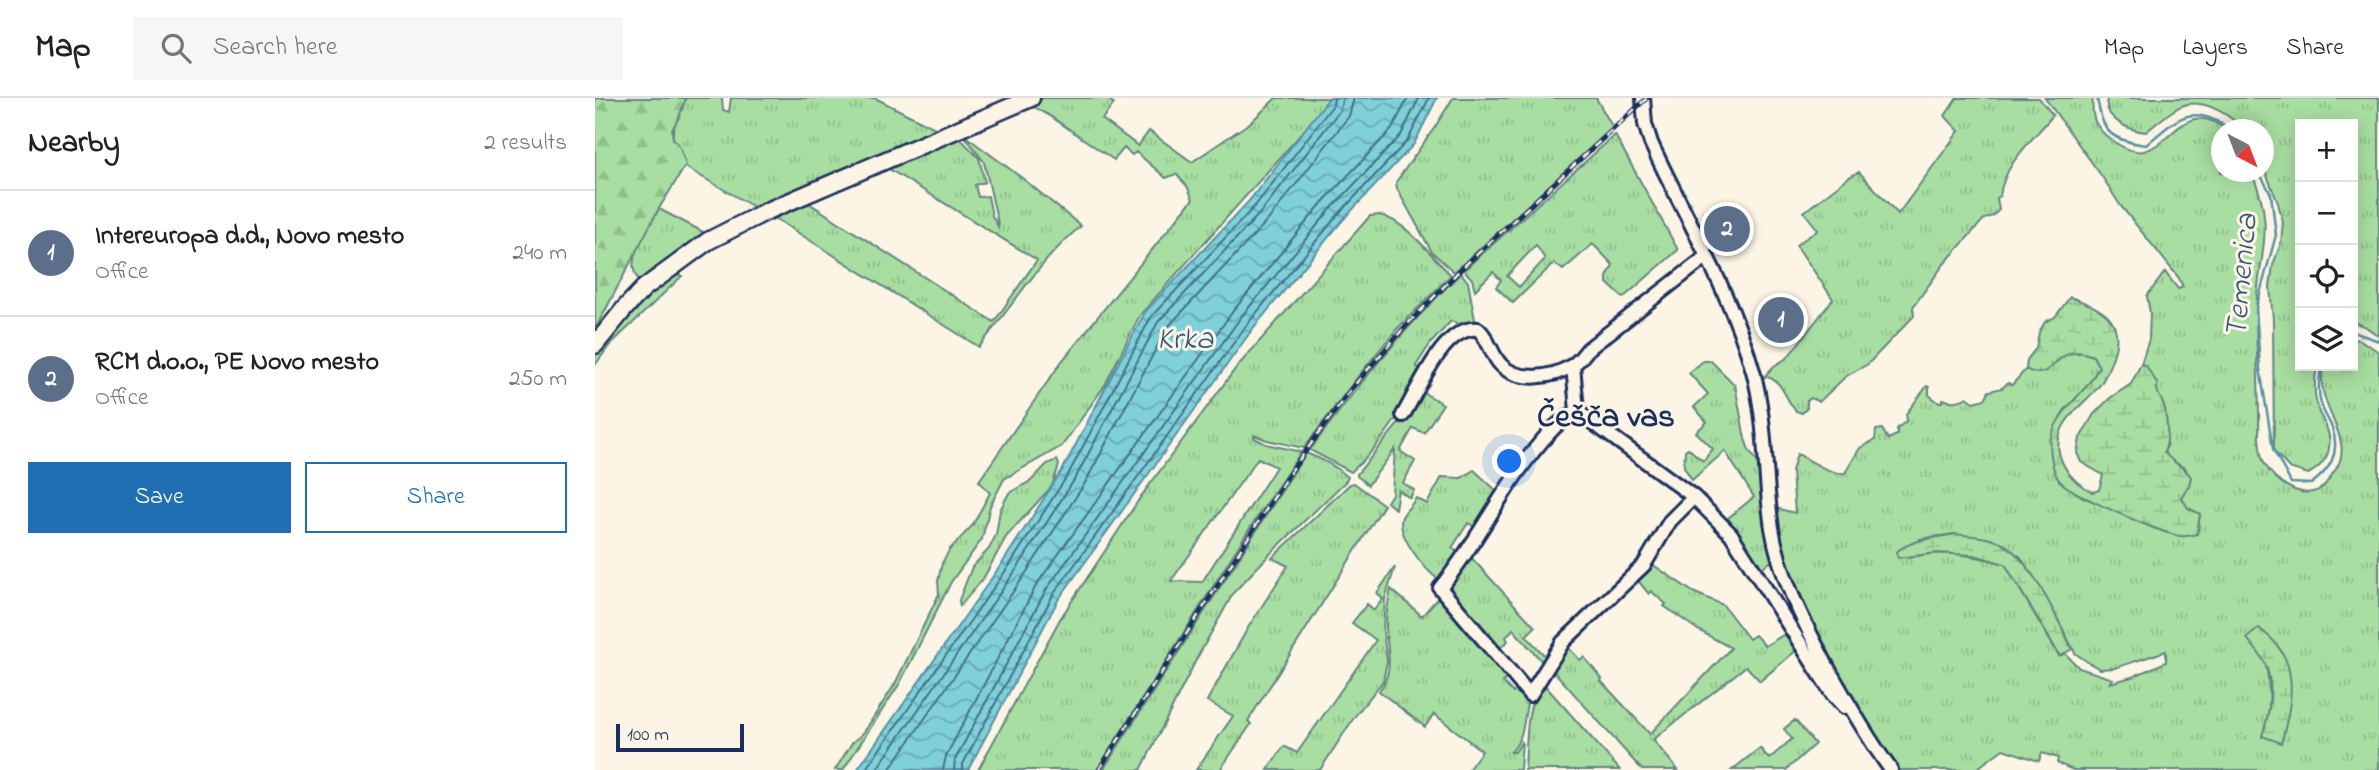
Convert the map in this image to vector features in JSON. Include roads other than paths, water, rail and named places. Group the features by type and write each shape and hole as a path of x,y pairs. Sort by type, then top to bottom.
{"main road":[{"path":"595,345 644,288 708,241 765,212 1031,98"}],"street":[{"path":"1643,98 1645,124 1651,143 1706,257 1745,347 1764,427 1772,526 1782,570 1814,640 1862,727 1891,770"},
{"path":"1403,415 1441,351 1455,337 1471,328 1482,332 1501,365 1522,376 1548,374 1573,365 1588,349 1706,257"},
{"path":"1573,365 1577,411 1694,497 1731,534 1833,695 1862,727"},
{"path":"1577,411 1551,430 1504,492 1459,565 1440,588 1530,695 1563,642 1644,565 1670,521 1694,497"}],"water":[{"name":"Krka","path":"1329,98 1437,98 1414,144 1342,221 1254,327 1058,600 968,770 857,770 1003,562 1063,469 1145,312 1249,201"}],"waterway":[{"name":"Temenica","path":"2097,98 2102,119 2110,133 2134,143 2146,145 2168,127 2186,117 2195,115 2212,119"},
{"name":"Temenica","path":"2264,182 2271,194 2276,235 2256,308 2260,369 2273,449 2291,483 2311,484 2324,473 2334,453 2331,425 2319,394 2321,371"},
{"name":"Temenica","path":"2358,334 2379,341"}],"railway":[{"path":"1099,770 1289,474 1351,389 1403,329 1461,269 1647,98"}],"place":[{"name":"RCM d.o.o., PE Novo mesto","path":"1727,229"},
{"name":"Intereuropa d.d., Novo mesto","path":"1781,320"}],"district":[{"name":"Češča vas","path":"1606,418"}]}
